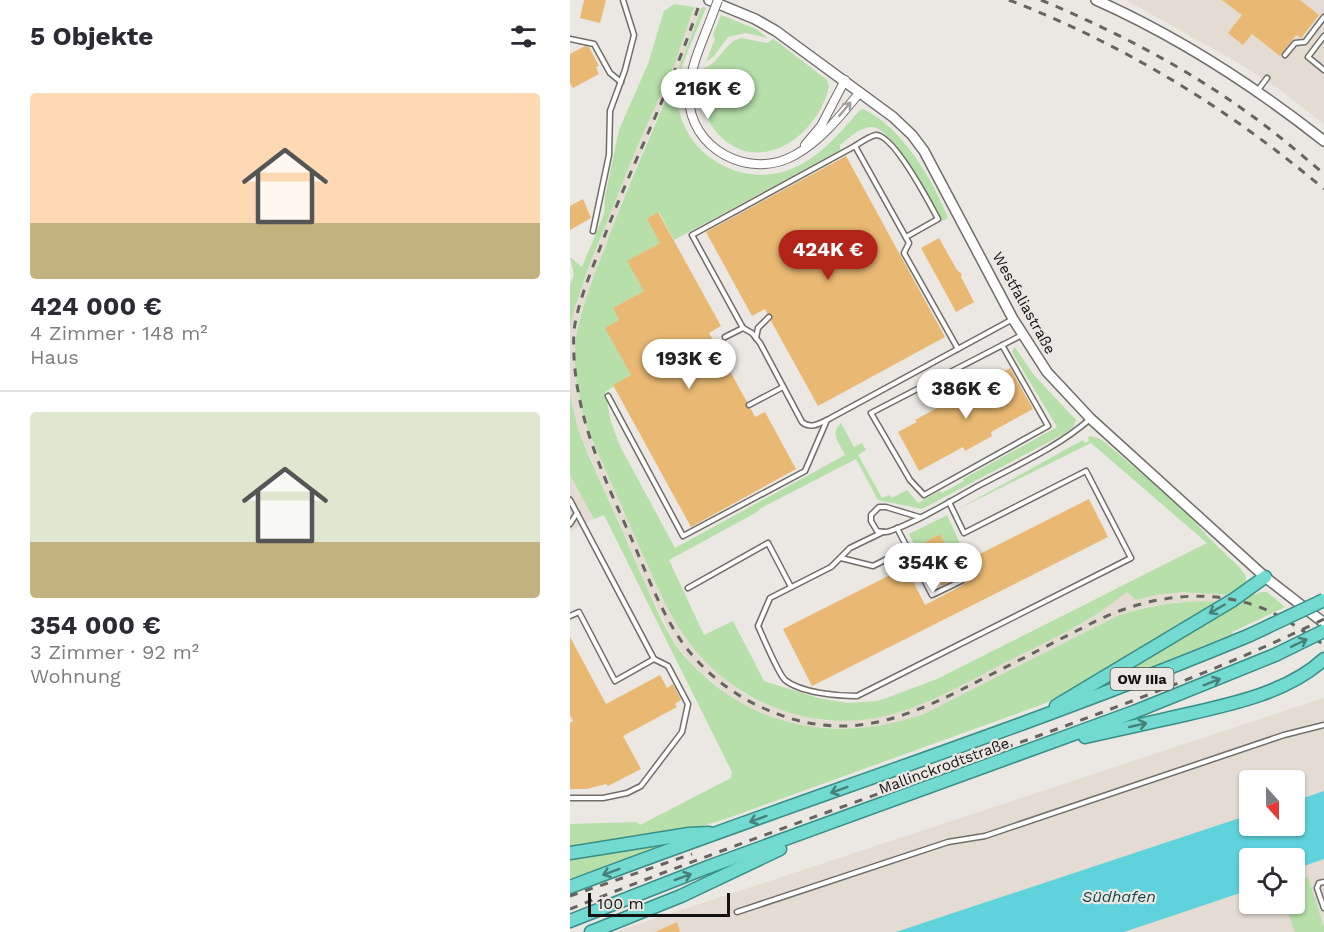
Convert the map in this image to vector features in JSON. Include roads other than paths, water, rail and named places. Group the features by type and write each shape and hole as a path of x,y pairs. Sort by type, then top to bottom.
{"highway":[{"path":"1032,720 1233,600 1266,577"},
{"name":"Mallinckrodtstraße","path":"570,887 1032,720 1250,635 1324,600"},
{"name":"Mallinckrodtstraße","path":"570,921 708,867 1189,691 1275,655 1324,631"},
{"path":"1040,747 1187,714 1254,696 1301,677 1324,659"},
{"path":"591,932 681,896 823,826"},
{"path":"570,853 689,834 725,831"}],"street":[{"name":"Westfaliastraße","path":"709,0 755,19 776,31 860,92 912,135 924,151 1013,319 1047,372 1091,419 1266,577 1324,623"},
{"path":"718,0 695,61 689,86 690,106 699,130 722,154 745,163 772,164 798,153 821,137 860,92"},
{"path":"1096,0 1192,48 1258,91 1324,141"},
{"path":"798,153 821,126 844,80"}],"lane":[{"path":"593,231 609,155 610,111 634,35 623,0"},
{"path":"1285,55 1295,43 1305,42 1324,17"},
{"path":"1324,36 1308,57 1324,70"},
{"path":"570,39 594,44 610,73 621,82"},
{"path":"1258,91 1267,78"},
{"path":"906,237 938,219 919,182 903,159 882,136 875,135 692,235 743,328 752,333 756,339 805,425 813,426 827,420 1013,319"},
{"path":"855,146 909,243 904,253 958,349"},
{"path":"756,339 758,328 770,317"},
{"path":"725,338 743,328"},
{"path":"1002,345 1048,426 924,495 910,480 872,413 1022,334"},
{"path":"749,405 783,387"},
{"path":"608,396 683,536 805,471 827,420"},
{"path":"949,502 964,532 1086,471 1131,558 857,696 835,696 796,686 784,679 758,626 770,598 831,567 850,548 949,502 1064,440 1091,419"},
{"path":"570,500 654,659 668,666 688,704 682,732 641,786 627,793 603,798 570,798"},
{"path":"883,532 873,527 871,521 871,515 879,507 919,517"},
{"path":"570,524 577,513"},
{"path":"897,528 932,595 961,581"},
{"path":"688,588 768,543 791,587"},
{"path":"840,558 873,566 895,555"},
{"path":"570,616 579,612 615,681 654,659"},
{"path":"737,912 948,842 985,836 1284,735 1324,725"},
{"path":"1324,882 1319,883 1317,888 1324,907"}],"water":[{"name":"Südhafen","path":"1324,791 1324,859 1305,866 1305,848 1239,848 1239,893 1124,932 896,932 1239,818 1239,836 1305,836 1305,798"}],"railway":[{"path":"1009,0 1094,37 1174,81 1251,132 1324,189"},
{"path":"1041,0 1116,34 1188,74 1234,103 1324,174"},
{"path":"698,8 676,69 600,248 581,299 574,330 577,384 582,410 598,460 659,603 682,642 698,662 728,688 761,707 793,719 823,725 851,726 879,722 906,714 961,690 1118,611 1161,600 1204,596 1248,603 1269,611 1324,645"},
{"path":"570,909 1155,692 1324,619"},
{"path":"570,896 692,854"}]}
